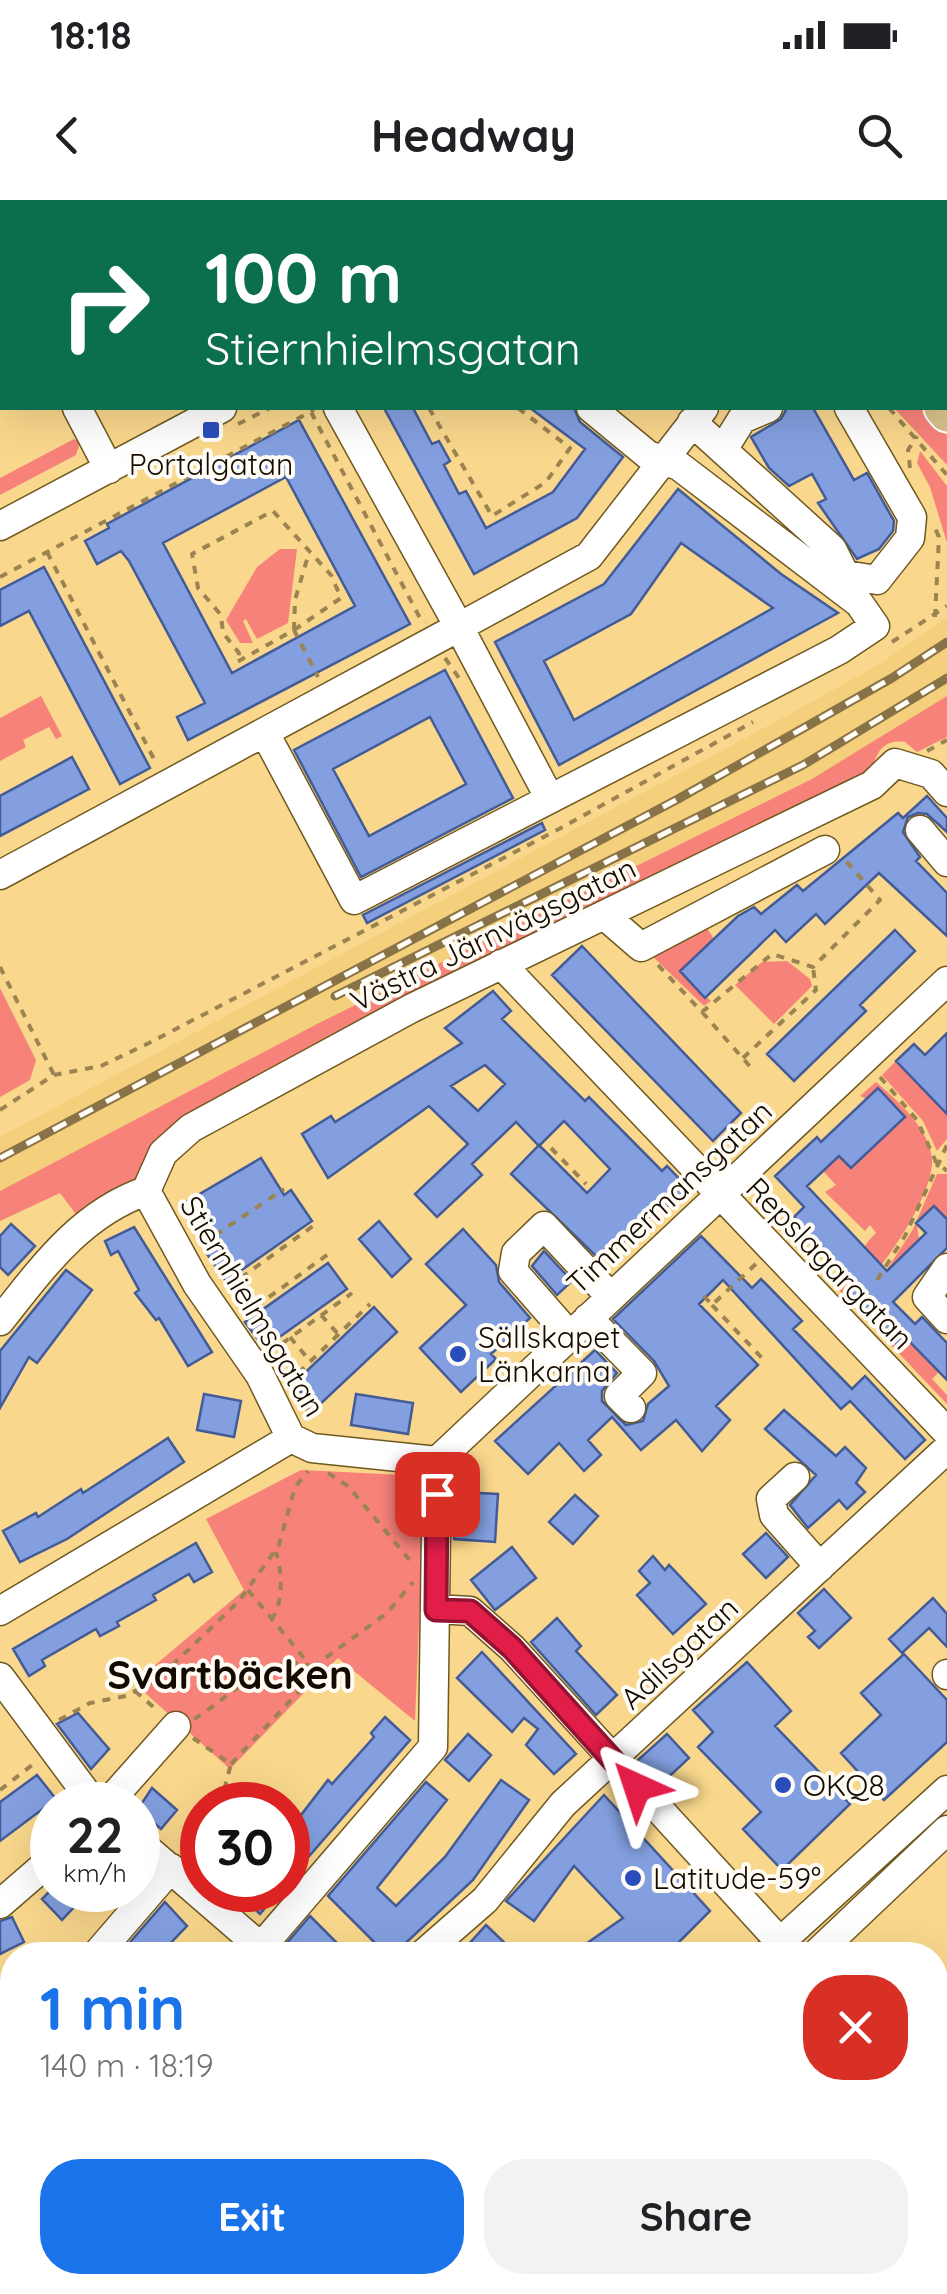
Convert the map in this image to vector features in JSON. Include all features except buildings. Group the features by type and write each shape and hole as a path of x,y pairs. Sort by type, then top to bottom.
{"street":[{"path":"79,410 110,469"},
{"path":"0,526 218,410"},
{"path":"325,410 550,799"},
{"path":"265,733 354,900 838,650 874,626 859,603 681,468 648,455 593,410"},
{"path":"724,448 742,419 763,410"},
{"path":"850,410 912,517 910,538 877,580 876,605 866,614"},
{"path":"0,875 589,556 698,415 724,448 832,550 845,576 877,580"},
{"name":"Västra Järnvägsgatan","path":"146,1191 163,1154 191,1128 501,964 872,786 895,763 931,774 947,792"},
{"path":"920,830 947,862"},
{"path":"604,915 641,947 825,850"},
{"name":"Repslagargatan","path":"501,964 947,1432"},
{"name":"Timmermansgatan","path":"437,1462 719,1193 946,985"},
{"path":"0,1321 81,1226 112,1203 146,1191"},
{"name":"Stiernhielmsgatan","path":"146,1191 208,1301 253,1365 301,1445 437,1462"},
{"path":"610,1296 544,1226 516,1253 514,1271 642,1373 619,1396 631,1408"},
{"path":"947,1268 916,1300 947,1319"},
{"path":"0,1611 301,1445"},
{"name":"Adilsgatan","path":"437,1942 485,1900 562,1804 947,1449"},
{"path":"274,1942 433,1747 437,1462"},
{"path":"796,1477 771,1499 774,1515 820,1567"},
{"path":"436,1610 470,1611 512,1648 772,1942"},
{"path":"0,1677 77,1782"},
{"path":"126,1782 176,1726"},
{"path":"789,1942 947,1790"},
{"path":"828,1942 947,1830"},
{"path":"160,1858 255,1942"},
{"path":"107,1942 172,1868"},
{"path":"0,1904 30,1878"}],"path":[{"path":"0,577 325,410 420,618 453,632"},
{"path":"430,410 492,516 546,482 570,448 525,410"},
{"path":"891,410 947,475"},
{"path":"273,511 308,555 331,575 341,598 294,630 237,662 240,654 222,633 220,615 198,588 192,554 273,511"},
{"path":"47,552 168,785"},
{"path":"308,555 295,600 294,630 329,699"},
{"path":"885,646 947,606"},
{"path":"0,1110 54,1074 100,1066 149,1042 559,829 753,722"},
{"path":"813,966 880,900 838,851 825,850"},
{"path":"641,947 754,1071"},
{"path":"702,1012 772,954 813,966"},
{"path":"743,1058 816,990 813,966"},
{"path":"0,967 54,1074"},
{"path":"864,1059 917,1120 936,1162 947,1171"},
{"path":"877,1280 905,1236 947,1145"},
{"path":"551,1148 586,1184"},
{"path":"182,1258 284,1189"},
{"path":"208,1301 313,1226"},
{"path":"712,1305 772,1249"},
{"path":"226,1328 331,1252"},
{"path":"253,1365 352,1293"},
{"path":"704,1296 763,1359"},
{"path":"0,1790 44,1741 90,1703 135,1691 159,1678 247,1589 275,1550 295,1487 310,1410 287,1383 370,1304"},
{"path":"321,1315 338,1334"},
{"path":"290,1337 310,1361"},
{"path":"226,1782 231,1764 306,1684 312,1667 388,1613 421,1574 348,1486 301,1445"},
{"path":"271,1620 276,1614 281,1570 275,1550"},
{"path":"247,1589 312,1667"},
{"path":"176,1726 209,1710 265,1672 302,1662 312,1667"},
{"path":"172,1868 180,1857"}],"shaded area":[{"path":"896,410 925,410 947,435 947,465"},
{"path":"74,439 80,442 76,455 0,495 0,478"},
{"path":"920,451 947,486 947,543 930,487 917,463"},
{"path":"280,549 297,549 288,623 257,639 246,619 243,621 253,643 240,643 226,620 257,567"},
{"path":"947,617 947,696 917,717 812,779 315,1025 0,1191 0,1137 779,720 880,664"},
{"path":"41,696 62,736 56,739 49,727 23,740 26,747 0,761 0,718"},
{"path":"947,696 947,737 917,752 905,742 885,745 870,773 275,1077 150,1175 78,1217 60,1193 0,1221 0,1191 315,1025 812,779"},
{"path":"705,925 714,939 680,971 711,1001 704,1006 649,953"},
{"path":"787,961 810,979 812,986 774,1024 735,985 762,962"},
{"path":"0,988 36,1060 30,1080 0,1097"},
{"path":"896,1061 947,1113 947,1139 937,1151 923,1121 882,1075"},
{"path":"876,1082 921,1129 932,1164 917,1209 888,1256 869,1280 862,1274 845,1292 895,1343 904,1336 939,1372 932,1379 947,1395 947,1404 838,1289 876,1233 870,1225 865,1231 825,1192 836,1185 823,1171 836,1158 823,1140 851,1168 904,1117 860,1096"},
{"path":"937,1174 947,1174 947,1219 934,1206 917,1223 919,1240 882,1277 912,1231"},
{"path":"301,1470 425,1476 415,1721 338,1658 230,1769 134,1683 244,1590 206,1519"}],"railway":[{"path":"0,1158 678,799 892,678 947,642"},
{"path":"335,996 803,765 947,678"}],"place":[{"name":"Portalgatan","path":"211,430"},
{"name":"Sällskapet Länkarna","path":"458,1354"},
{"name":"OKQ8","path":"783,1785"},
{"name":"Latitude-59°","path":"633,1878"}],"district":[{"name":"Svartbäcken","path":"230,1674"}],"route":[{"path":"437,1494 436,1610 470,1611 512,1648 637,1787"}]}
